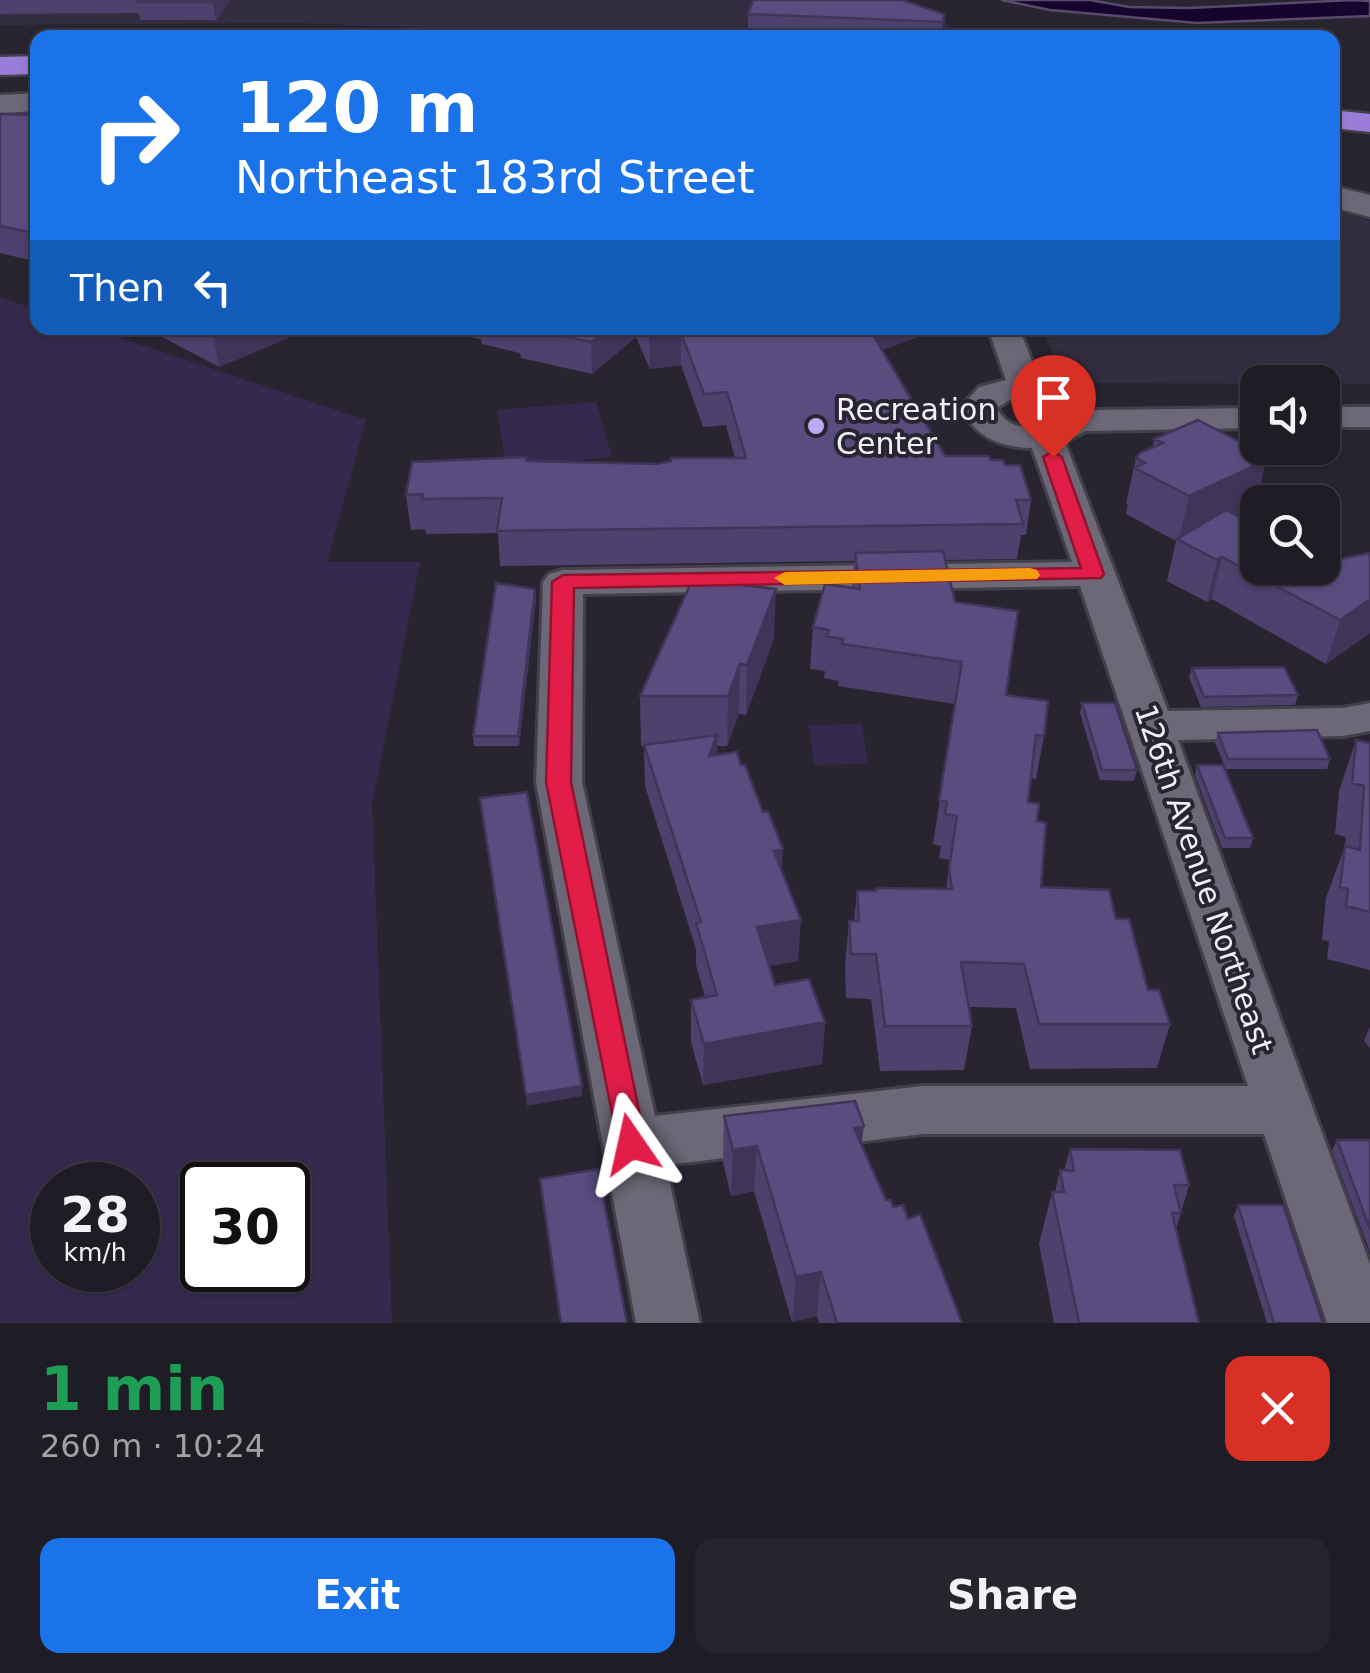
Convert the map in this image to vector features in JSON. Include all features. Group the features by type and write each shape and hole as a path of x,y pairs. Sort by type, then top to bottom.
{"highway":[{"path":"0,44 30,44"},
{"path":"0,66 30,65"},
{"path":"1340,116 1370,114"},
{"path":"1340,117 1370,122"}],"main road":[{"path":"0,104 30,102"},
{"path":"1340,198 1370,206"}],"street":[{"path":"1007,335 1026,388"},
{"path":"1061,428 1076,409 1067,400 1026,388 987,396 980,403 980,415 1008,433 1240,419"},
{"path":"1340,417 1370,416"},
{"name":"126th Avenue Northeast","path":"1061,428 1094,574 1151,726 1358,1323"},
{"path":"668,1323 559,782 563,582 1094,574"},
{"path":"1151,726 1343,722 1370,717"},
{"path":"631,1144 922,1110 1285,1110"}],"shaded area":[{"path":"0,0 895,0 944,17 950,30 483,30 291,23 0,25"},
{"path":"1001,0 1090,0 1129,7 1189,8 1352,0 1370,1 1370,16 1197,23 1050,10"},
{"path":"1340,212 1370,221 1370,384 1340,384 1340,365 1240,365 1240,384 1066,383 1044,335 1340,335"},
{"path":"0,297 30,308 30,335 112,335 366,420 327,562 420,562 372,804 392,1323 0,1323"},
{"path":"596,402 612,457 506,467 497,410"},
{"path":"862,724 868,764 814,765 809,725"}],"building":[{"path":"138,0 214,0 137,2"},
{"path":"753,0 902,0 944,14 943,22 748,14"},
{"path":"0,114 30,115 30,232 0,226"},
{"path":"558,335 600,335 591,342"},
{"path":"682,335 873,335 945,456 989,456 990,460 1003,460 1005,465 1020,465 1031,500 1016,500 1023,524 497,531 502,498 422,499 423,494 406,495 412,462 526,457 526,461 657,464 671,458 746,458 727,392 704,394"},
{"path":"1198,420 1240,442 1240,465 1256,465 1189,496 1135,468 1145,463 1136,458 1140,453 1163,443 1154,439"},
{"path":"1226,510 1240,517 1240,567 1222,557 1217,560 1177,539"},
{"path":"943,551 955,602 1018,611 1006,695 1048,701 1044,736 1036,735 1028,802 1039,804 1037,821 1046,823 1041,887 1109,890 1116,919 1129,919 1148,990 1159,990 1170,1024 1039,1024 1024,964 961,962 972,1026 885,1026 876,954 851,954 849,921 859,921 857,891 952,889 949,869 957,816 945,814 947,802 939,800 962,662 842,644 843,639 827,636 829,630 813,627 825,584 860,589 855,553"},
{"path":"1370,553 1370,599 1340,620 1274,585 1340,585 1340,559"},
{"path":"702,574 736,579 733,584 776,589 747,665 740,664 728,696 640,696 690,585 697,586"},
{"path":"496,583 535,589 518,736 473,736"},
{"path":"1284,667 1298,695 1204,697 1192,668"},
{"path":"1082,703 1115,703 1137,770 1102,770"},
{"path":"1317,730 1330,759 1228,759 1218,733"},
{"path":"717,735 709,756 737,752 741,765 745,765 783,849 774,851 801,920 757,927 775,985 809,979 825,1022 704,1044 691,1000 717,995 696,923 701,922 644,745"},
{"path":"1356,740 1370,743 1370,912 1346,906 1348,889 1340,887 1345,846 1360,850 1364,786 1352,783"},
{"path":"1197,765 1223,765 1253,838 1225,838"},
{"path":"527,792 582,1086 526,1095 480,798"},
{"path":"855,1101 864,1126 854,1128 886,1200 891,1200 893,1207 903,1205 908,1219 920,1214 962,1323 837,1323 821,1272 796,1277 757,1146 733,1150 724,1116"},
{"path":"1337,1140 1370,1140 1370,1229"},
{"path":"1070,1149 1180,1150 1189,1185 1174,1185 1181,1213 1172,1213 1199,1323 1079,1323 1052,1192 1064,1192 1060,1170 1074,1171"},
{"path":"598,1169 627,1323 561,1323 540,1179"},
{"path":"1238,1205 1283,1205 1323,1323 1274,1323"}],"slow traffic":[{"path":"785,578 1030,575"}],"place":[{"name":"Recreation Center","path":"816,426"}],"route":[{"path":"631,1144 559,782 563,582 1094,574 1053,457"}]}
